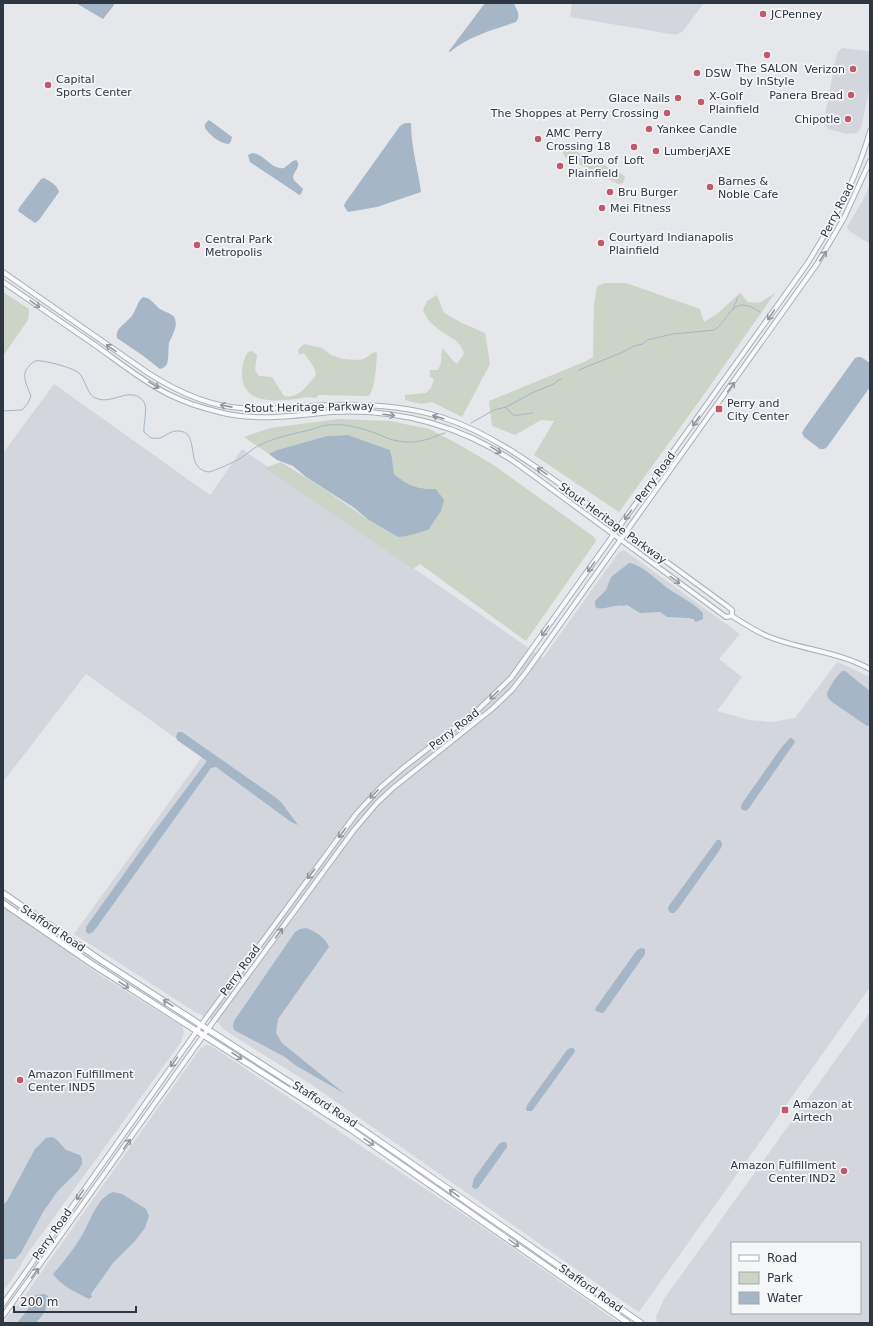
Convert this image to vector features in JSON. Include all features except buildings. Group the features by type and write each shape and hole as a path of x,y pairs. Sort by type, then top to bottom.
{"main road":[{"name":"Stafford Road","path":"3,894 70,940 362,1129 641,1323"},
{"name":"Stafford Road","path":"3,903 88,961 350,1129 628,1323"}],"street":[{"name":"Perry Road","path":"3,1304 201,1024 356,814 381,787 479,709 511,678 716,393 817,248 840,208 855,175 870,131"},
{"name":"Perry Road","path":"3,1316 208,1029 354,830 377,803 393,788 492,709 512,690 527,671 824,255 844,218 870,161"},
{"name":"Stout Heritage Parkway","path":"3,272 148,373 197,399 241,408 357,404 399,408 441,417 475,430 507,448 553,479 732,610 732,616"},
{"name":"Stout Heritage Parkway","path":"3,282 141,378 168,394 188,403 221,413 250,417 336,412 377,413 417,419 443,426 477,440 519,465 613,536 726,617 732,616 749,627 768,636 834,654 852,660 870,669"}],"shaded area":[{"path":"572,3 704,3 682,32 676,35 570,17"},
{"path":"842,48 868,51 870,53 870,86 861,128 857,133 847,134 828,129 824,120 837,53"},
{"path":"870,184 870,244 849,231 847,227 864,198"},
{"path":"54,384 210,495 242,449 543,658 619,552 624,550 740,634 719,659 742,677 717,711 749,720 772,722 795,718 837,662 870,677 870,987 639,1312 312,1085 222,1028 219,1023 195,1012 74,934 202,757 86,674 3,782 3,453"},
{"path":"3,906 103,977 182,1026 184,1032 181,1042 28,1253 3,1291"},
{"path":"870,1012 870,1323 657,1323 656,1317 664,1299"},
{"path":"206,1045 210,1045 484,1228 619,1323 3,1323 24,1297 200,1049"}],"green space":[{"path":"567,147 622,174 625,177 623,183 618,184 565,157 563,153"},
{"path":"605,283 626,283 700,309 704,322 717,314 740,293 748,302 759,303 775,293 619,512 534,455 554,421 541,420 515,435 492,426 489,401 593,357 594,305 597,286"},
{"path":"3,292 29,309 28,320 3,356"},
{"path":"437,295 444,313 485,333 490,364 462,417 432,402 421,404 405,400 405,395 426,393 431,388 434,379 430,377 430,370 438,370 441,363 442,348 457,364 464,354 460,345 428,320 424,313 423,310 427,301"},
{"path":"304,344 322,348 331,355 343,359 364,359 374,352 377,353 374,382 369,396 318,395 316,398 307,397 287,400 269,400 253,396 247,391 243,384 242,369 246,355 248,352 252,351 257,355 255,370 259,376 272,377 284,396 294,395 303,390 316,375 313,366 304,353 299,355 298,350"},
{"path":"338,419 390,421 429,429 492,464 594,537 596,541 526,641 420,564 413,569 265,468 281,462 369,520 398,537 436,489 413,486 394,474 390,450 348,435 327,436 277,450 269,454 244,437 270,428"}],"water":[{"path":"76,3 113,3 114,5 103,19"},
{"path":"485,3 514,4 518,13 516,22 473,38 457,46 450,52 449,51"},
{"path":"209,120 232,137 229,144 219,141 207,131 205,124"},
{"path":"405,123 411,123 413,149 421,192 377,207 348,212 344,206 345,203 400,126"},
{"path":"252,153 261,156 275,167 279,168 284,168 296,160 298,162 298,166 293,177 303,189 301,194 299,195 250,162 248,155"},
{"path":"44,178 55,185 59,192 39,220 35,223 18,211 41,179"},
{"path":"143,297 151,300 160,309 173,316 176,322 169,343 167,364 160,369 117,338 118,331 131,317 139,301"},
{"path":"861,357 870,363 870,387 827,447 820,449 804,437 802,433 855,358"},
{"path":"348,435 390,450 394,474 404,481 413,486 436,489 444,500 441,511 428,530 398,537 369,520 353,507 306,477 293,466 277,460 269,454 277,450 327,436"},
{"path":"629,563 645,570 669,589 695,606 703,613 703,619 696,622 693,619 688,618 667,617 660,612 640,613 627,605 596,608 595,601 606,590 611,577"},
{"path":"842,671 845,671 870,691 870,725 867,726 828,698 827,693 834,680"},
{"path":"178,732 182,732 275,797 281,802 298,825 291,822 216,767 211,768 94,931 89,934 86,932 86,927 207,761 177,740 176,736"},
{"path":"790,738 792,738 795,742 793,745 749,808 746,811 741,809 743,802 781,748"},
{"path":"717,840 720,840 722,843 719,851 678,909 674,913 671,913 668,910 668,907"},
{"path":"306,928 320,935 329,947 278,1019 276,1033 282,1043 345,1094 295,1065 285,1057 234,1030 234,1021 295,932"},
{"path":"641,948 645,949 645,954 605,1011 602,1013 596,1011 595,1009 597,1006 637,950"},
{"path":"570,1048 575,1050 574,1053 532,1111 527,1111 527,1105"},
{"path":"52,1137 56,1139 66,1150 80,1155 82,1164 78,1171 57,1192 43,1212 21,1253 15,1259 3,1259 3,1205 7,1201 35,1149 46,1138"},
{"path":"502,1142 507,1144 507,1147 478,1188 475,1189 472,1187 474,1178"},
{"path":"113,1192 122,1194 146,1209 149,1216 145,1228 134,1242 113,1263 91,1294 92,1297 89,1299 64,1285 53,1274 78,1242 98,1205 107,1195"},
{"path":"44,1294 48,1296 50,1301 44,1313 36,1323 17,1323 26,1312 36,1295"}],"waterway":[{"path":"733,309 738,297"},
{"path":"579,370 634,346 643,344 647,340 673,334 714,330 737,306 749,306 760,312"},
{"path":"3,411 22,410 28,403 31,396 26,383 26,370 35,361 44,361 57,364 79,373 89,392 94,398 104,400 128,395 139,397 145,405 144,432 151,438 159,438 175,431 184,432 189,436 196,464 201,469 208,472 241,458 256,447 269,441 322,426 335,425 356,427 392,440 406,442 421,441 445,433"},
{"path":"471,423 494,410 506,407 534,392 554,384 561,379"},
{"path":"506,407 513,415 533,413"}],"place":[{"name":"JCPenney","path":"763,14"},
{"name":"The SALON by InStyle","path":"767,55"},
{"name":"Verizon","path":"853,69"},
{"name":"DSW","path":"697,73"},
{"name":"Capital Sports Center","path":"48,85"},
{"name":"Panera Bread","path":"851,95"},
{"name":"Glace Nails","path":"678,98"},
{"name":"X-Golf Plainfield","path":"701,102"},
{"name":"The Shoppes at Perry Crossing","path":"667,113"},
{"name":"Chipotle","path":"848,119"},
{"name":"Yankee Candle","path":"649,129"},
{"name":"AMC Perry Crossing 18","path":"538,139"},
{"name":"Loft","path":"634,147"},
{"name":"LumberjAXE","path":"656,151"},
{"name":"El Toro of Plainfield","path":"560,166"},
{"name":"Barnes & Noble Cafe","path":"710,187"},
{"name":"Bru Burger","path":"610,192"},
{"name":"Mei Fitness","path":"602,208"},
{"name":"Courtyard Indianapolis Plainfield","path":"601,243"},
{"name":"Central Park Metropolis","path":"197,245"},
{"name":"Perry and City Center","path":"719,409"},
{"name":"Amazon Fulfillment Center IND5","path":"20,1080"},
{"name":"Amazon at Airtech","path":"785,1110"},
{"name":"Amazon Fulfillment Center IND2","path":"844,1171"}]}
